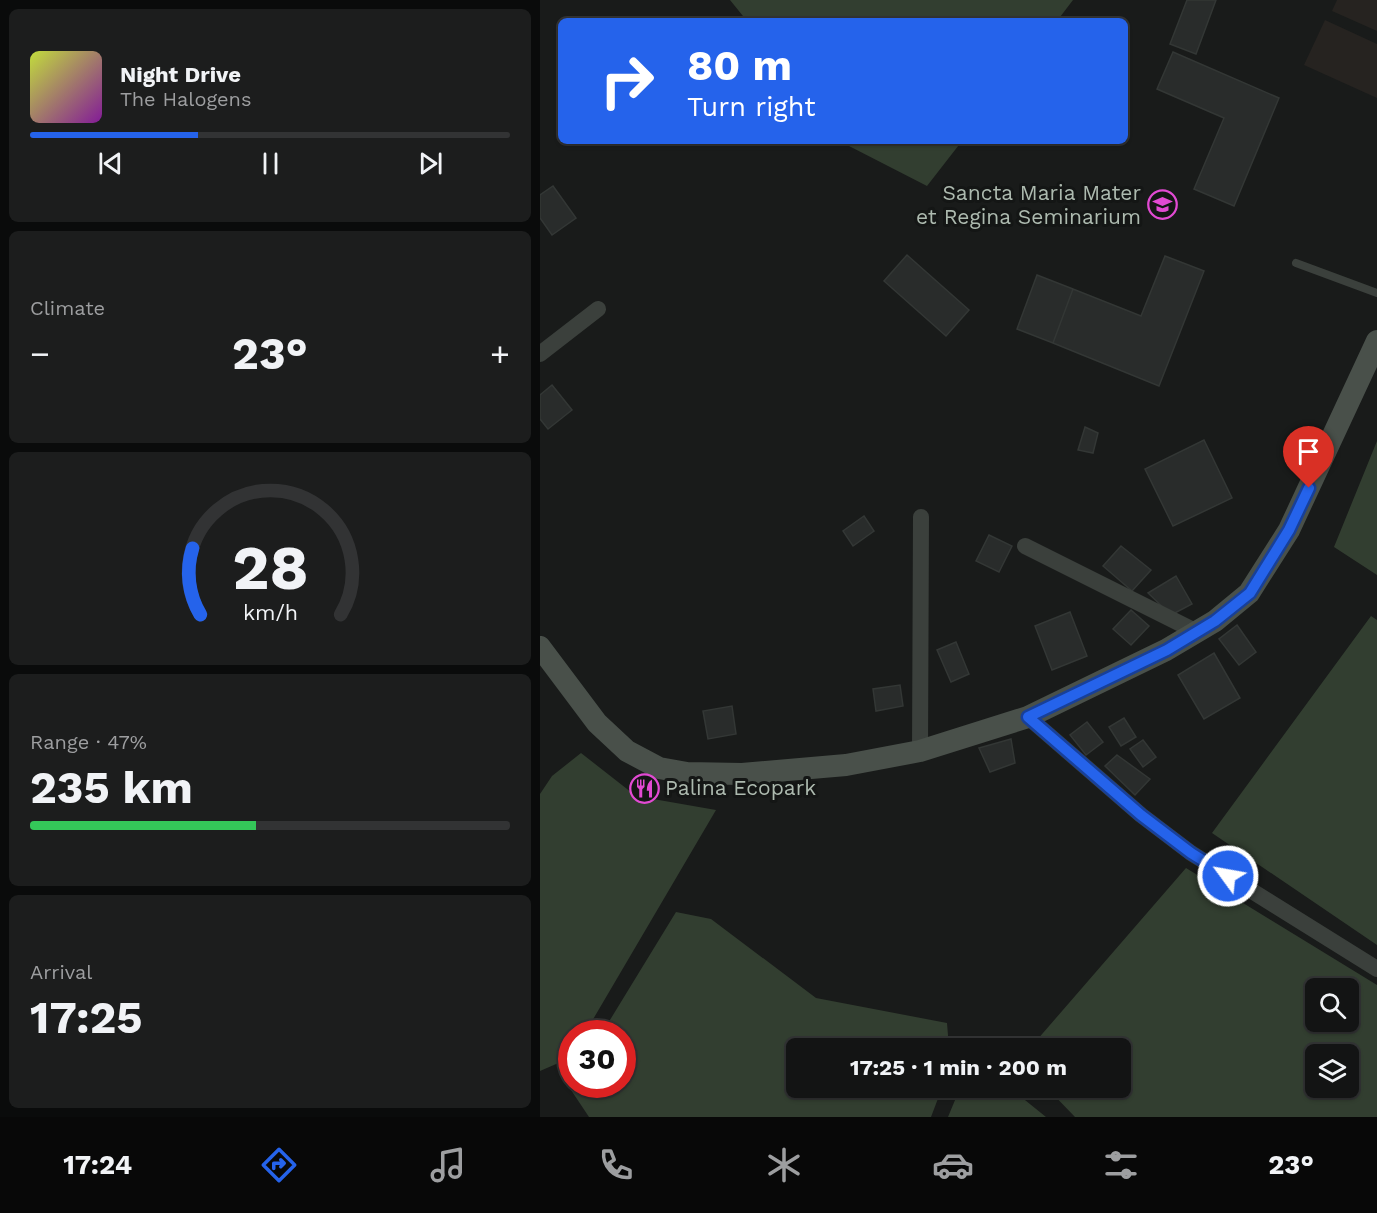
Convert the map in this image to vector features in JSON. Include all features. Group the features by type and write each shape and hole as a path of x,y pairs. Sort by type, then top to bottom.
{"street":[{"path":"540,354 598,309"},
{"path":"540,647 597,723 627,751 659,768 687,773 742,774 846,765 920,751 1028,717 1167,650 1215,621 1250,593 1289,530 1377,341"},
{"path":"920,751 921,517"},
{"path":"1025,546 1197,632"},
{"path":"1028,717 1141,815 1191,853 1377,969"}],"lane":[{"path":"1296,263 1377,293"}],"shaded area":[{"path":"730,0 1073,0 1059,18 745,18"},
{"path":"1337,0 1377,0 1377,31 1332,11"},
{"path":"1325,20 1377,44 1377,98 1304,65"},
{"path":"847,144 960,144 927,186"},
{"path":"1377,441 1377,575 1334,547"},
{"path":"1371,616 1377,620 1377,945 1212,833"},
{"path":"581,753 636,796 716,810 593,1020 558,1020 558,1063 540,1071 540,794 552,776"},
{"path":"1186,868 1377,985 1377,1117 1075,1117 1057,1098 1131,1098 1131,1038 1039,1038"},
{"path":"676,912 711,919 816,998 947,1023 948,1038 786,1038 786,1098 938,1098 931,1117 589,1117 576,1098 636,1098 636,1020 610,1020"},
{"path":"956,1098 1022,1098 1046,1117 948,1117"}],"building":[{"path":"1187,0 1216,0 1196,54 1170,44"},
{"path":"1173,52 1279,98 1234,206 1194,189 1224,118 1157,89"},
{"path":"553,186 576,218 552,235 540,218 540,195"},
{"path":"907,255 969,310 946,336 884,281"},
{"path":"1165,256 1204,271 1159,386 1053,343 1073,289 1141,316"},
{"path":"1037,275 1073,289 1053,343 1017,329"},
{"path":"552,385 572,410 548,429 540,419 540,395"},
{"path":"1085,427 1098,433 1093,453 1078,450"},
{"path":"1204,440 1232,498 1173,526 1145,469"},
{"path":"864,516 874,531 853,546 843,531"},
{"path":"989,535 1012,546 999,572 976,561"},
{"path":"1121,546 1151,570 1132,591 1103,566"},
{"path":"1176,576 1192,604 1171,615 1148,593"},
{"path":"1131,610 1149,626 1131,645 1113,629"},
{"path":"1070,612 1087,656 1052,670 1035,626"},
{"path":"1237,625 1256,652 1239,665 1219,639"},
{"path":"956,642 969,674 951,682 937,650"},
{"path":"1214,653 1240,698 1204,719 1178,675"},
{"path":"900,685 903,706 876,711 873,689"},
{"path":"732,706 736,734 708,739 703,711"},
{"path":"1124,718 1136,737 1121,746 1109,727"},
{"path":"1087,722 1103,742 1086,755 1070,735"},
{"path":"1011,739 1015,763 990,772 979,748"},
{"path":"1143,740 1156,757 1143,767 1130,749"},
{"path":"1117,755 1150,779 1135,795 1105,766"}],"place":[{"name":"Sancta Maria Mater et Regina Seminarium","path":"1162,205"},
{"name":"Palina Ecopark","path":"644,788"}],"route":[{"path":"1228,876 1191,853 1141,815 1028,717 1167,650 1215,621 1250,593 1289,530 1309,488"}]}
